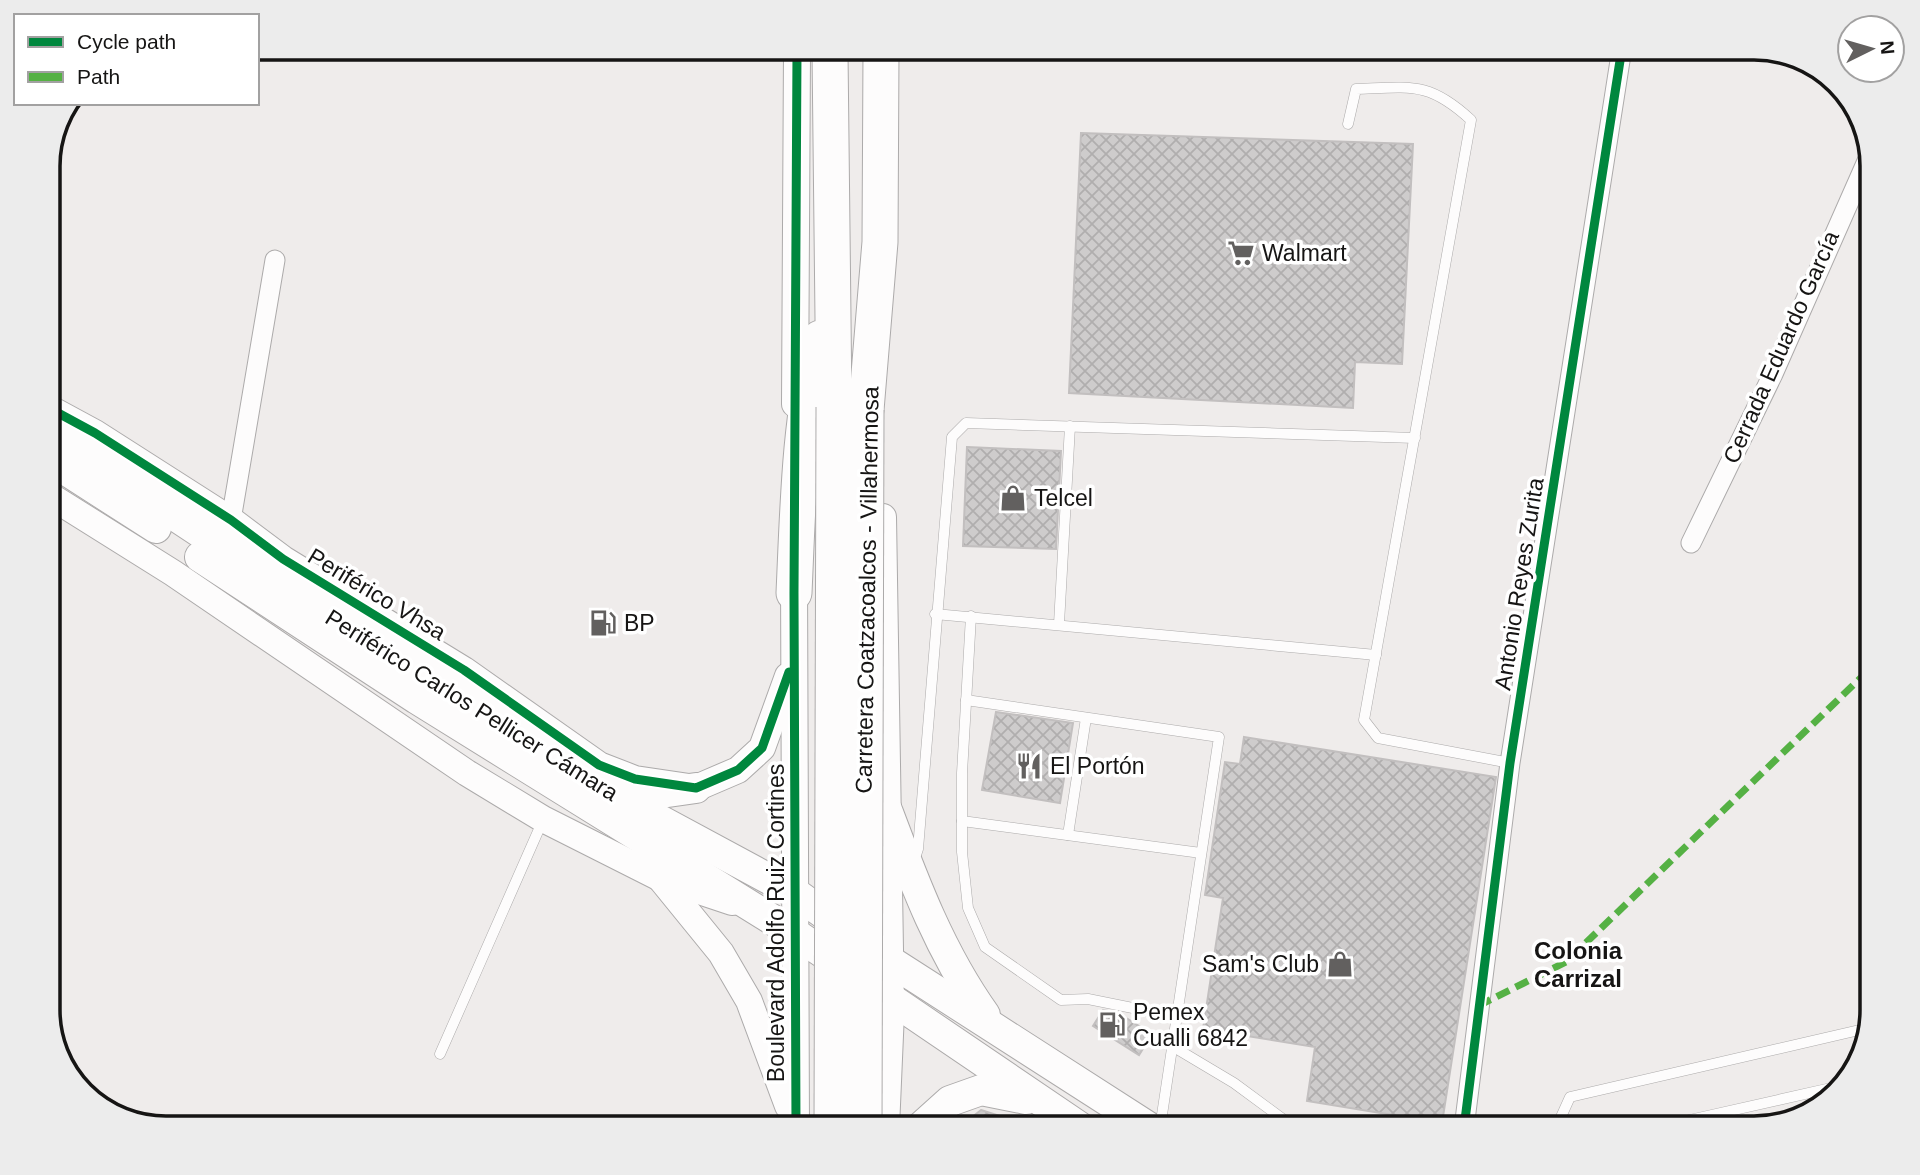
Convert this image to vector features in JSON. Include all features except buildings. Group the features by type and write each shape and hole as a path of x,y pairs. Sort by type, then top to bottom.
{"highway":[{"name":"Carretera Coatzacoalcos - Villahermosa","path":"830,60 831,294 850,408 864,1116"},
{"name":"Carretera Coatzacoalcos - Villahermosa","path":"832,1116 850,408 880,242 881,60"},
{"path":"794,593 807,391 831,294"}],"main road":[{"name":"Periférico Carlos Pellicer Cámara","path":"60,440 242,560 603,788 795,893 890,961 1131,1116"},
{"name":"Periférico Carlos Pellicer Cámara","path":"60,466 417,699 794,933 1062,1116"},
{"path":"603,788 647,795 696,788"},
{"path":"887,810 957,975 993,1027"},
{"path":"642,838 660,878"},
{"path":"933,1116 950,1101 981,1090 1039,1102"}],"street":[{"name":"Boulevard Adolfo Ruiz Cortines","path":"796,1116 794,593 797,60"},
{"name":"Antonio Reyes Zurita","path":"1466,1116 1510,763 1620,60"},
{"name":"Cerrada Eduardo García","path":"1690,542 1773,374 1860,177"},
{"path":"880,242 890,961 886,1116"},
{"path":"231,520 275,260"},
{"name":"Periférico Vhsa","path":"60,414 95,433 231,520 283,559 464,670 599,765 635,779 696,788"},
{"path":"60,502 152,559 467,773 543,819 660,878 751,908"},
{"path":"696,788 738,770 762,748 794,658"},
{"path":"660,878 721,953 749,1001 792,1116"}],"lane":[{"path":"1348,124 1356,89 1405,87 1418,87 1448,99 1471,120 1364,720 1378,738 1510,763"},
{"path":"911,871 918,849 935,614 943,559 952,438 966,423 1415,438"},
{"path":"1059,624 1070,426"},
{"path":"935,614 1376,654"},
{"path":"971,616 962,821 968,908 985,947 1061,1000 1088,999 1177,1017"},
{"path":"966,700 1219,737 1162,1116"},
{"path":"1069,835 1086,718"},
{"path":"440,1054 543,819"},
{"path":"962,821 1201,853"},
{"path":"1561,1116 1570,1097 1859,1030"},
{"path":"1172,1046 1234,1083 1279,1116"},
{"path":"1707,1116 1824,1090"}],"marked path":[{"path":"1478,1006 1566,962 1860,679"}],"cycle path":[{"path":"796,1116 794,593 797,60"},
{"path":"1466,1116 1510,763 1620,60"},
{"path":"60,414 95,433 231,520 283,559 464,670 599,765 635,779 696,788 738,770 762,748 789,672"}],"place":[{"name":"Walmart","path":"1241,253"},
{"name":"Telcel","path":"1013,498"},
{"name":"BP","path":"603,623"},
{"name":"El Portón","path":"1029,766"},
{"name":"Sam's Club","path":"1340,964"},
{"name":"Pemex Cualli 6842","path":"1112,1025"}],"district":[{"name":"Colonia Carrizal","path":"1578,965"}]}
